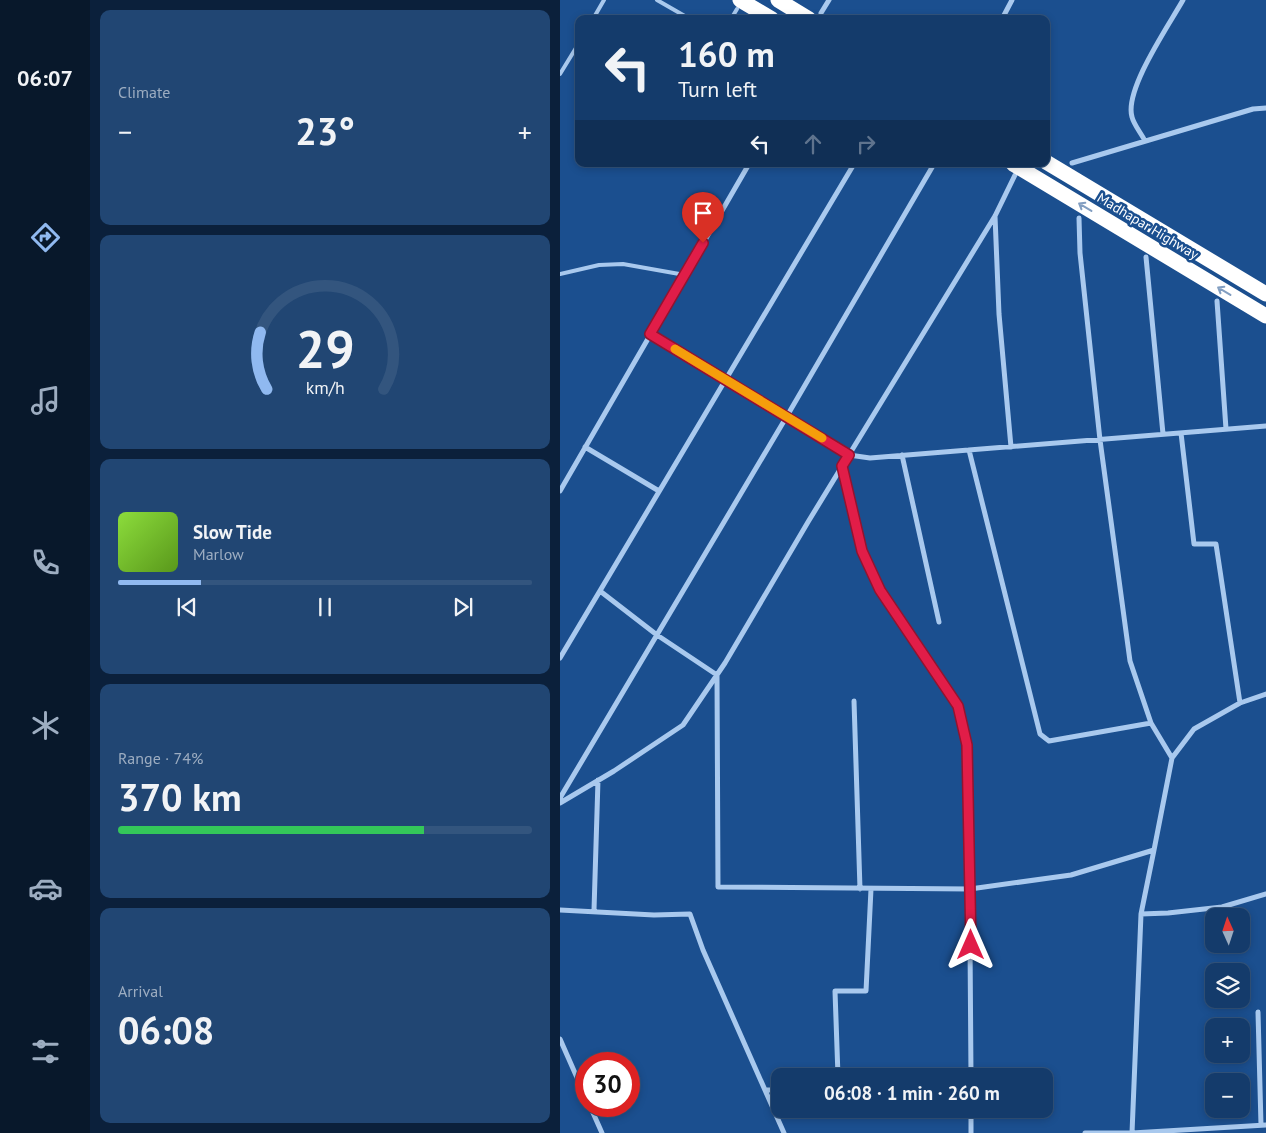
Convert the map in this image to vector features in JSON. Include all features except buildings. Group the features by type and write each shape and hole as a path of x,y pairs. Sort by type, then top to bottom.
{"highway":[{"path":"778,0 813,15"},
{"path":"739,4 763,15"},
{"name":"Madhapar Highway","path":"1050,164 1266,294"},
{"name":"Madhapar Highway","path":"1014,169 1266,316"}],"street":[{"path":"816,15 829,0"},
{"path":"1004,15 1012,0"},
{"path":"1145,141 1132,116 1132,95 1142,71 1183,0"},
{"path":"1072,164 1252,109 1266,108"},
{"path":"560,491 747,167"},
{"path":"560,658 852,167"},
{"path":"560,798 932,167"},
{"path":"560,803 683,725 717,675 995,216 1014,169"},
{"path":"995,216 999,314 1011,447"},
{"path":"1079,218 1080,253 1100,440 1130,661 1151,723 1172,758"},
{"path":"1146,258 1163,434"},
{"path":"1217,301 1226,429"},
{"path":"650,334 849,455 870,458 1266,426"},
{"path":"1181,433 1194,544 1216,544 1240,703"},
{"path":"585,448 659,491"},
{"path":"969,450 1040,734 1049,741 1151,723"},
{"path":"902,455 939,622"},
{"path":"842,466 862,551 880,590 958,706 967,745 971,1068"},
{"path":"600,591 657,634 717,675"},
{"path":"717,675 718,887 970,889 1071,874 1154,850"},
{"path":"1132,1133 1140,914 1172,758 1194,729 1240,703 1266,694"},
{"path":"854,701 860,889"},
{"path":"594,910 598,780"},
{"path":"838,1068 835,991 866,991 871,889"},
{"path":"1140,914 1168,914 1222,908 1266,894"},
{"path":"560,910 594,910 654,915 690,914 703,950 784,1133"},
{"path":"1085,1133 1132,1133 1264,1125 1258,1012"},
{"path":"560,1039 575,1073"},
{"path":"765,1090 771,1090"},
{"path":"595,1117 602,1133"},
{"path":"971,1133 972,1118"}],"lane":[{"path":"595,15 604,0"},
{"path":"657,0 683,15"},
{"path":"560,74 575,49"},
{"path":"560,274 599,265 623,264 685,275"}],"slow traffic":[{"path":"675,349 822,438"}],"route":[{"path":"703,243 650,334 849,455 842,466 862,551 880,590 941,678 958,706 967,745 971,945"}]}
